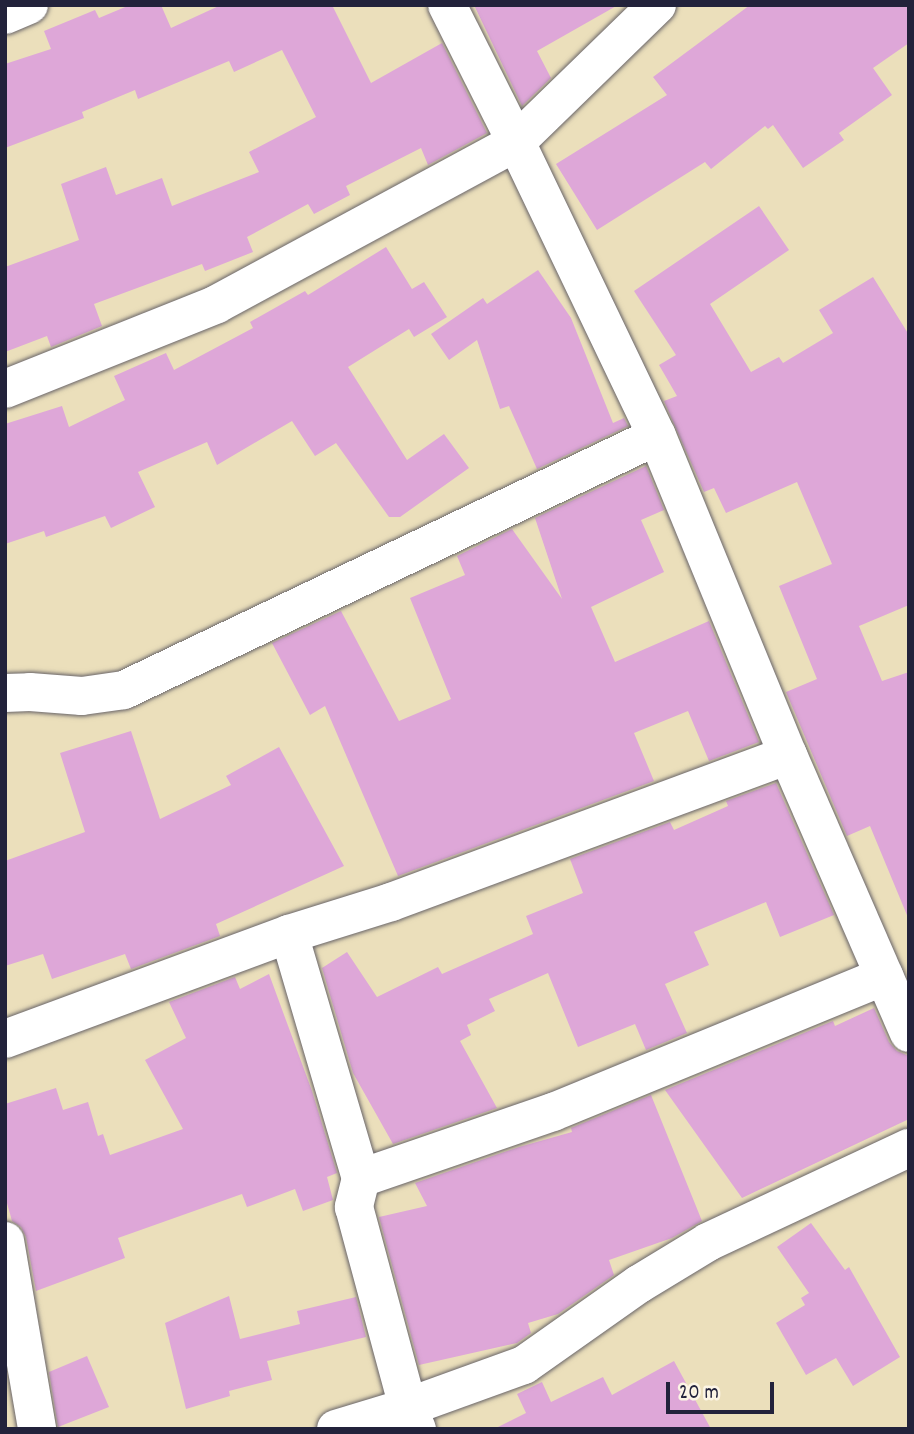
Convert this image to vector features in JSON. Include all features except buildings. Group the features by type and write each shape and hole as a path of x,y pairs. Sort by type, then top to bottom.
{"street":[{"path":"5,15 29,5"},
{"path":"447,5 657,436 788,755 909,1034"},
{"path":"5,389 217,304 516,142 657,5"},
{"path":"5,693 82,696 124,690 657,436"},
{"path":"5,1039 289,934 391,902 788,755"},
{"path":"289,934 361,1178 354,1207 412,1418"},
{"path":"361,1178 553,1112 884,976"},
{"path":"336,1429 412,1418 524,1365 639,1284 708,1242 909,1148"},
{"path":"5,1241 37,1429"}]}
